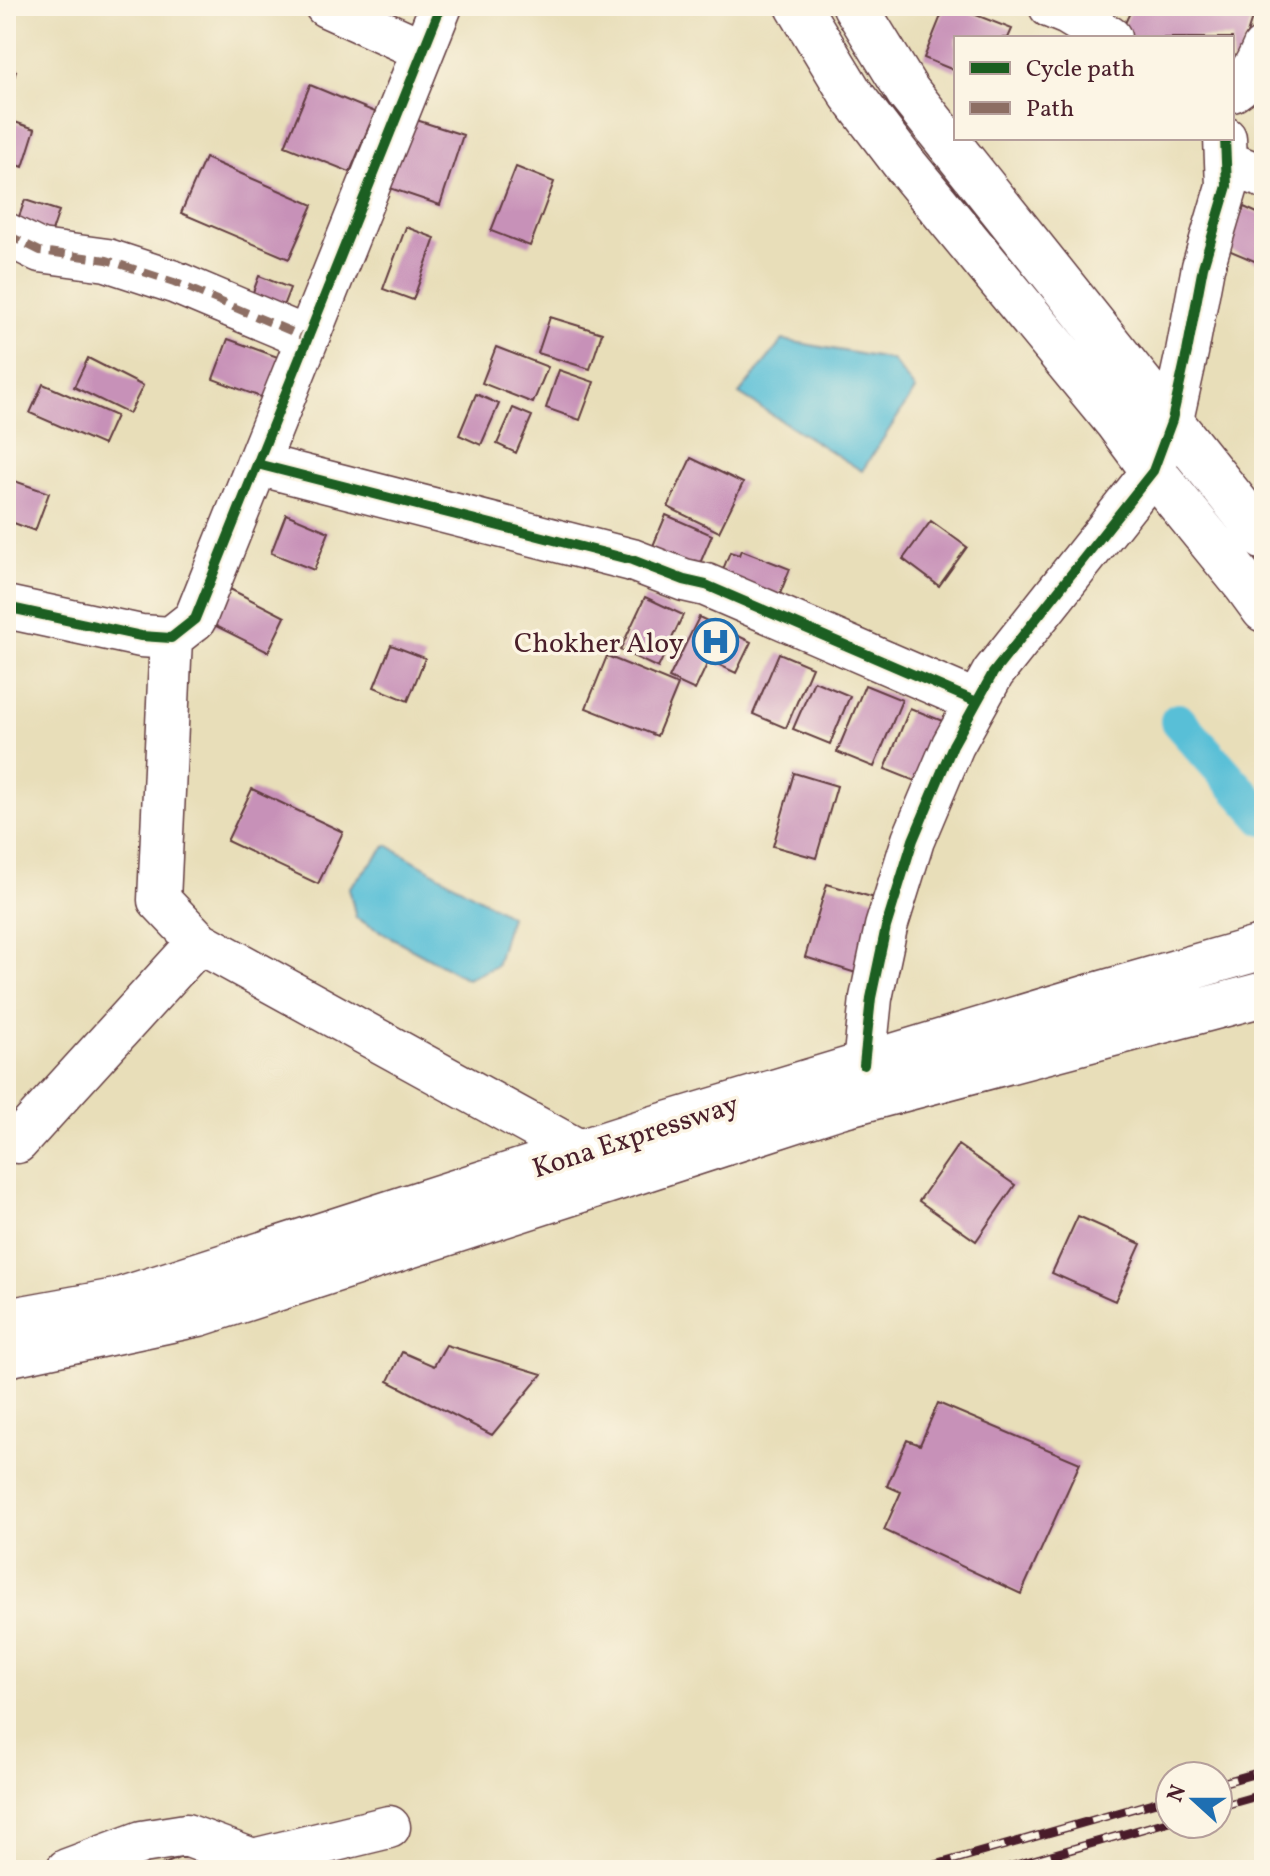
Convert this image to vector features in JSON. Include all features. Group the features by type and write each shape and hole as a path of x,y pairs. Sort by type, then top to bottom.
{"main road":[{"path":"798,6 851,94 906,166 1116,421 1264,610"},
{"path":"855,6 908,92 1264,538"},
{"path":"1051,6 1106,36"},
{"path":"1234,89 1255,69 1264,49"},
{"name":"Kona Expressway","path":"6,1321 116,1301 651,1129 1264,947"},
{"name":"Kona Expressway","path":"6,1355 199,1314 840,1106 1264,994"}],"street":[{"path":"326,6 423,50"},
{"path":"6,607 141,636 171,638 195,619 441,6"},
{"path":"864,1065 871,998 886,927 913,840 953,745 993,673 1153,471 1172,420 1203,267 1227,186 1225,150"},
{"path":"1225,150 1264,177"},
{"path":"6,234 40,251 107,260 174,282 307,338"},
{"path":"257,464 632,560 706,585 977,702"},
{"path":"171,638 159,900 199,942 581,1152"},
{"path":"6,1139 17,1142 199,942"},
{"path":"67,1870 142,1842 186,1835 253,1860 389,1827"}],"water":[{"path":"783,340 892,360 915,390 862,471 739,394"},
{"path":"387,845 510,916 496,966 467,979 356,918 349,888"}],"building":[{"path":"945,6 953,6 1012,29 1009,36 954,36 954,70 924,58"},
{"path":"1133,6 1256,6 1238,61 1234,62 1234,36 1119,36"},
{"path":"6,68 16,71 7,103 6,103"},
{"path":"310,85 375,112 350,172 285,146"},
{"path":"407,117 463,135 440,205 384,186"},
{"path":"6,119 35,129 23,167 6,161"},
{"path":"205,158 313,205 289,259 181,213"},
{"path":"516,167 554,182 530,246 491,231"},
{"path":"25,200 59,211 49,240 15,228"},
{"path":"1244,207 1264,216 1264,265 1226,249"},
{"path":"406,227 435,238 413,300 383,289"},
{"path":"259,276 290,288 283,306 252,295"},
{"path":"550,317 602,333 590,369 538,353"},
{"path":"228,339 286,360 271,401 213,379"},
{"path":"496,347 548,367 533,403 482,383"},
{"path":"88,358 143,386 129,414 74,387"},
{"path":"559,370 594,382 580,420 546,408"},
{"path":"43,384 116,416 103,445 30,413"},
{"path":"476,394 499,404 481,445 459,435"},
{"path":"513,408 532,416 516,453 497,444"},
{"path":"691,458 743,483 719,532 668,507"},
{"path":"6,478 49,493 35,531 6,520"},
{"path":"286,514 329,532 314,570 271,553"},
{"path":"666,515 712,535 693,580 647,560"},
{"path":"931,521 967,547 939,586 903,559"},
{"path":"741,550 790,569 775,606 720,577 730,552 739,555"},
{"path":"230,589 285,617 268,652 212,624"},
{"path":"645,597 683,615 658,668 620,650"},
{"path":"699,617 751,642 736,673 709,660 695,690 669,678"},
{"path":"391,645 425,658 408,701 374,687"},
{"path":"779,653 812,667 786,728 753,714"},
{"path":"607,656 678,685 657,736 586,708"},
{"path":"814,681 850,696 830,744 793,729"},
{"path":"865,685 902,700 874,767 837,752"},
{"path":"910,708 955,726 930,787 885,769"},
{"path":"794,773 837,786 816,858 773,846"},
{"path":"252,789 343,832 318,884 227,841"},
{"path":"827,884 878,899 856,973 805,957"},
{"path":"958,1145 1015,1185 976,1241 919,1201"},
{"path":"1078,1216 1141,1244 1115,1301 1052,1273"},
{"path":"446,1345 542,1374 492,1435 388,1381 402,1352 434,1366"},
{"path":"938,1403 1080,1463 1021,1594 884,1530 901,1492 887,1486 907,1440 920,1445"},
{"path":"191,1853 198,1870 150,1870"}],"waterway":[{"path":"1178,721 1264,818"}],"railway":[{"path":"1234,1779 1264,1771"},
{"path":"1234,1802 1264,1794"},
{"path":"918,1870 1154,1803"},
{"path":"999,1870 1154,1826"}],"marked path":[{"path":"6,234 40,251 107,260 174,282 307,338"}],"cycle path":[{"path":"6,607 141,636 171,638 195,619 441,6"},
{"path":"864,1065 871,998 886,927 913,840 953,745 993,673 1153,471 1172,420 1203,267 1227,186 1225,140"},
{"path":"257,464 632,560 706,585 977,702"}],"place":[{"name":"Chokher Aloy","path":"715,642"}]}
